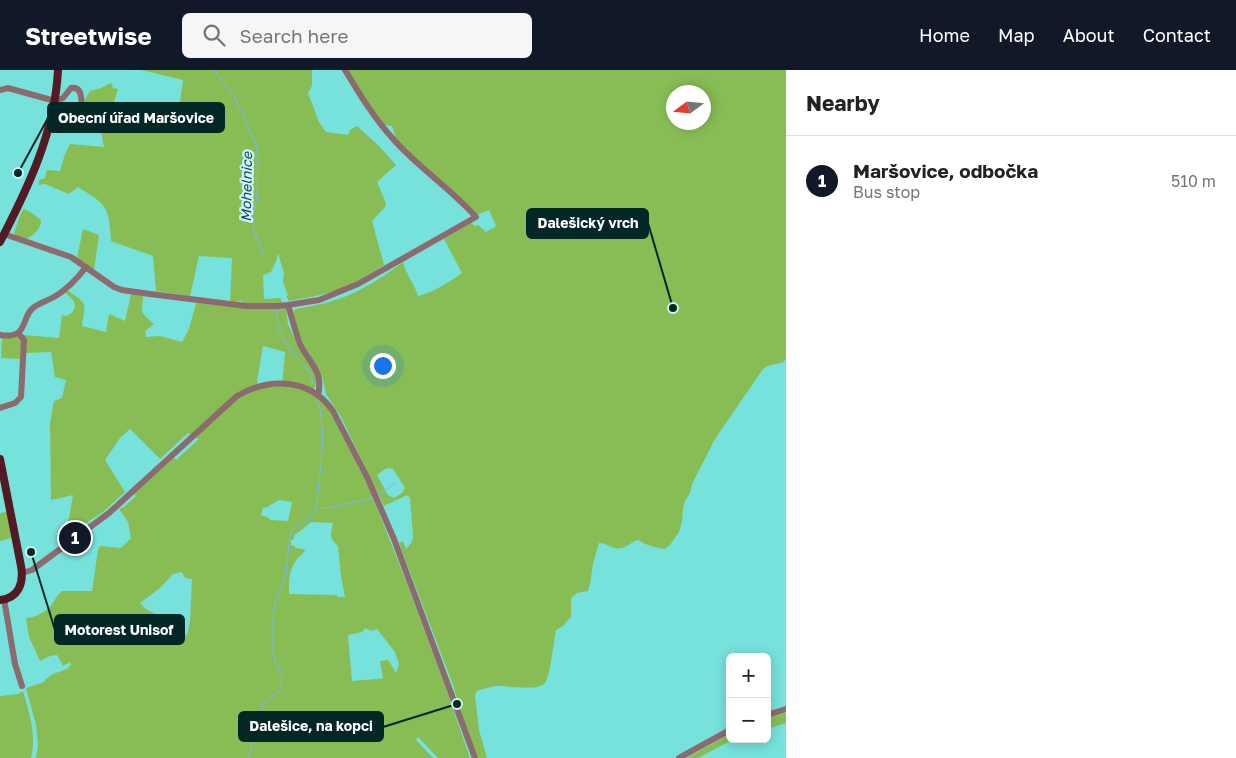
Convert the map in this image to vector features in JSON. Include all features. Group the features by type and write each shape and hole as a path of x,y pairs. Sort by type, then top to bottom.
{"main road":[{"path":"0,242 29,184 49,126 55,101 58,70"},
{"path":"0,459 22,573 22,580 18,590 14,594 2,599"}],"street":[{"path":"4,234 71,257 114,288 150,294 246,306 288,305 319,300 358,284 476,217 395,142 374,116 345,70"},
{"path":"0,90 8,88 55,101 60,100 74,87 80,92 84,116 93,115 114,106"},
{"path":"0,335 18,333 23,327 27,314 33,308 66,288 86,267"},
{"path":"288,305 301,345 317,372 320,387 318,395"},
{"path":"0,408 15,403 21,396 24,340 18,333"},
{"path":"22,573 32,570 109,513 237,396 255,388 278,383 303,388 318,395 327,403 339,421 376,497 394,539 474,758"},
{"path":"2,599 15,664 22,686"},
{"path":"771,714 786,709"},
{"path":"679,758 726,732"}],"green space":[{"path":"141,70 312,70 312,86 308,93 319,122 326,132 348,135 350,130 357,126 396,165 377,182 386,203 385,207 372,221 384,265 335,291 289,301 286,296 288,295 283,282 284,273 278,253 271,272 263,275 264,299 280,298 286,309 288,324 298,346 313,368 317,380 311,394 324,402 333,416 369,488 401,568 470,758 438,758 418,737 416,740 433,758 36,758 38,744 36,725 26,688 44,682 53,674 67,669 71,665 70,662 63,666 57,655 40,661 29,637 26,618 47,610 62,591 92,591 100,546 121,548 131,538 128,522 119,509 136,496 134,494 174,458 176,460 199,439 188,433 160,459 130,429 120,438 105,460 125,492 103,512 72,532 67,530 73,495 51,500 50,423 54,401 62,398 66,380 55,377 51,352 25,353 24,335 59,338 62,315 66,316 72,313 75,307 74,301 65,292 67,290 84,305 82,326 106,332 109,314 125,321 131,294 143,296 142,312 154,324 145,331 146,337 160,336 182,342 189,329 196,303 242,308 242,301 230,302 232,258 199,256 190,296 156,291 153,256 111,241 109,220 101,203 78,187 69,194 45,184 39,185 39,180 45,178 47,170 60,171 70,144 104,147 99,123 100,116 114,109 177,122 183,80","holes":["263,346 285,352 282,386 259,388 257,381","279,500 292,502 288,521 270,520 261,515 263,508","311,522 333,523 331,536 338,546 345,597 337,597 337,595 289,594 289,580 292,568 305,550 291,545 291,540 294,539 294,536","182,572 185,578 192,579 190,621 187,635 176,637 168,632 161,617 146,609 140,603 160,588 173,574","365,628 372,631 377,629 395,652 399,664 396,673 389,661 380,661 383,678 352,681 348,635 362,632"]},
{"path":"347,70 786,70 786,360 769,365 763,369 713,442 685,501 679,532 670,545 662,549 638,540 618,549 599,543 588,591 577,593 571,598 571,617 563,626 556,630 545,683 536,687 496,686 477,691 475,695 479,730 487,758 477,758 467,734 453,685 399,543 403,541 406,549 412,542 410,498 407,495 384,506 341,417 326,394 319,370 305,347 294,322 294,310 326,303 352,294 379,279 403,262 418,296 435,290 462,273 444,239 471,223 475,226 478,225 486,232 496,226 489,210 476,215 396,139 392,126 381,122","holes":["385,469 393,469 405,488 402,493 394,498 388,495 377,475"]},
{"path":"111,83 113,88 118,89 113,105 92,113 84,113 83,103 90,91"},
{"path":"24,209 41,220 38,229 27,239 18,237 14,233 19,217"},
{"path":"83,229 99,235 94,270 77,258"},
{"path":"17,336 21,338 21,359 1,358 2,337"},
{"path":"7,512 11,538 0,541 0,513"},
{"path":"23,691 33,733 31,758 0,758 0,696 18,694"},
{"path":"786,713 786,723 771,728 771,717"},
{"path":"726,736 726,743 698,758 687,758"}],"waterway":[{"name":"Mohelnice","path":"214,70 234,96 256,145 258,159 257,198 252,218 254,231 263,255"},
{"name":"Mohelnice","path":"276,310 279,330 292,352 310,372 313,383"},
{"name":"Mohelnice","path":"249,758 258,716 264,703 281,690 282,673 276,664 273,651 273,618 276,599 286,576 292,529 308,519 317,502 322,439 321,413 318,401"},
{"path":"379,494 396,483"},
{"path":"316,508 333,507 373,498"}],"place":[{"name":"Obecní úřad Maršovice","path":"18,173"},
{"name":"Dalešický vrch","path":"673,308"},
{"name":"Maršovice, odbočka","path":"75,538"},
{"name":"Motorest Unisof","path":"31,552"},
{"name":"Dalešice, na kopci","path":"457,704"}]}
